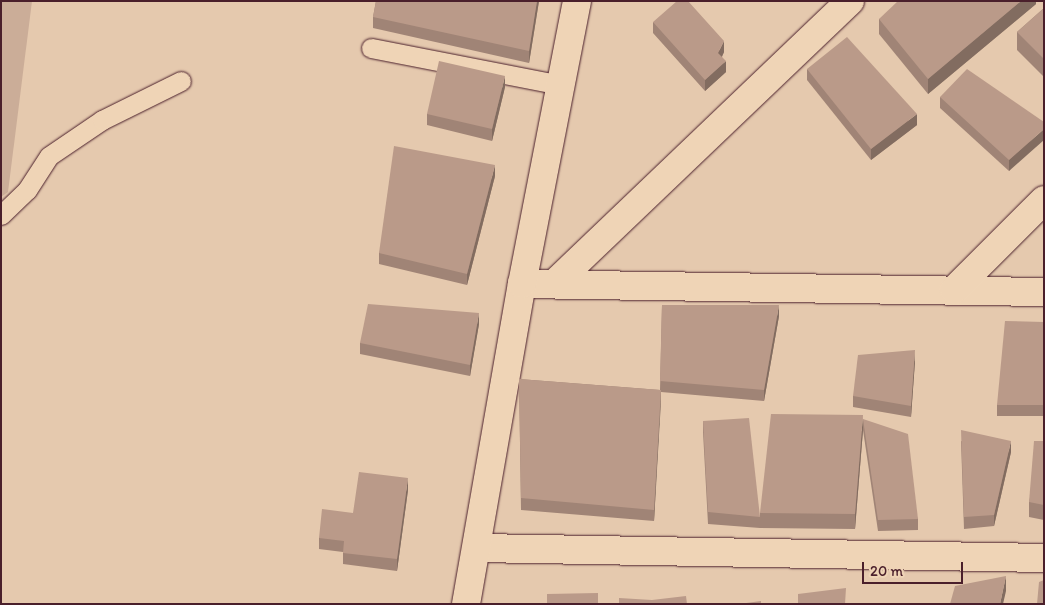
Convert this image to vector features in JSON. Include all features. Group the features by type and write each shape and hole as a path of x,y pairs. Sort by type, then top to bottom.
{"street":[{"path":"466,604 478,548 522,284 577,1"},
{"path":"555,283 850,1"},
{"path":"954,290 1044,200"},
{"path":"522,284 555,283 1044,292"},
{"path":"478,548 1044,558"}],"lane":[{"path":"371,48 560,85"},
{"path":"1,215 27,190 49,156 102,120 181,81"}],"shaded area":[{"path":"1,1 32,1 8,192 1,197"}],"building":[{"path":"376,1 537,1 529,51 373,17"},
{"path":"677,1 688,1 724,41 718,53 726,61 705,80 653,22"},
{"path":"898,1 1021,1 928,79 879,19"},
{"path":"1044,8 1044,59 1017,32"},
{"path":"847,37 917,114 871,149 807,69"},
{"path":"439,61 505,76 492,129 427,114"},
{"path":"967,69 1044,122 1044,129 1009,160 940,97"},
{"path":"394,146 495,165 467,274 379,253"},
{"path":"368,304 479,313 470,365 360,343"},
{"path":"662,305 779,305 764,390 660,381"},
{"path":"1005,321 1044,322 1044,405 997,405"},
{"path":"915,350 911,406 853,396 858,355"},
{"path":"519,379 661,390 654,510 521,498"},
{"path":"771,414 863,415 855,514 760,513"},
{"path":"749,418 760,517 708,512 703,421"},
{"path":"863,419 908,434 918,519 878,520"},
{"path":"961,430 1011,441 994,515 964,517"},
{"path":"1034,441 1044,441 1044,505 1029,502"},
{"path":"359,472 408,478 397,559 343,553 344,541 319,538 322,509 353,513"},
{"path":"1006,576 1000,604 950,604 955,586"},
{"path":"1044,580 1044,604 1037,604 1039,582"},
{"path":"846,588 845,604 798,604 798,594"},
{"path":"598,593 598,604 547,604 547,594"},
{"path":"686,596 687,604 619,604 619,598 652,600"},
{"path":"761,601 761,604 739,604"}]}
